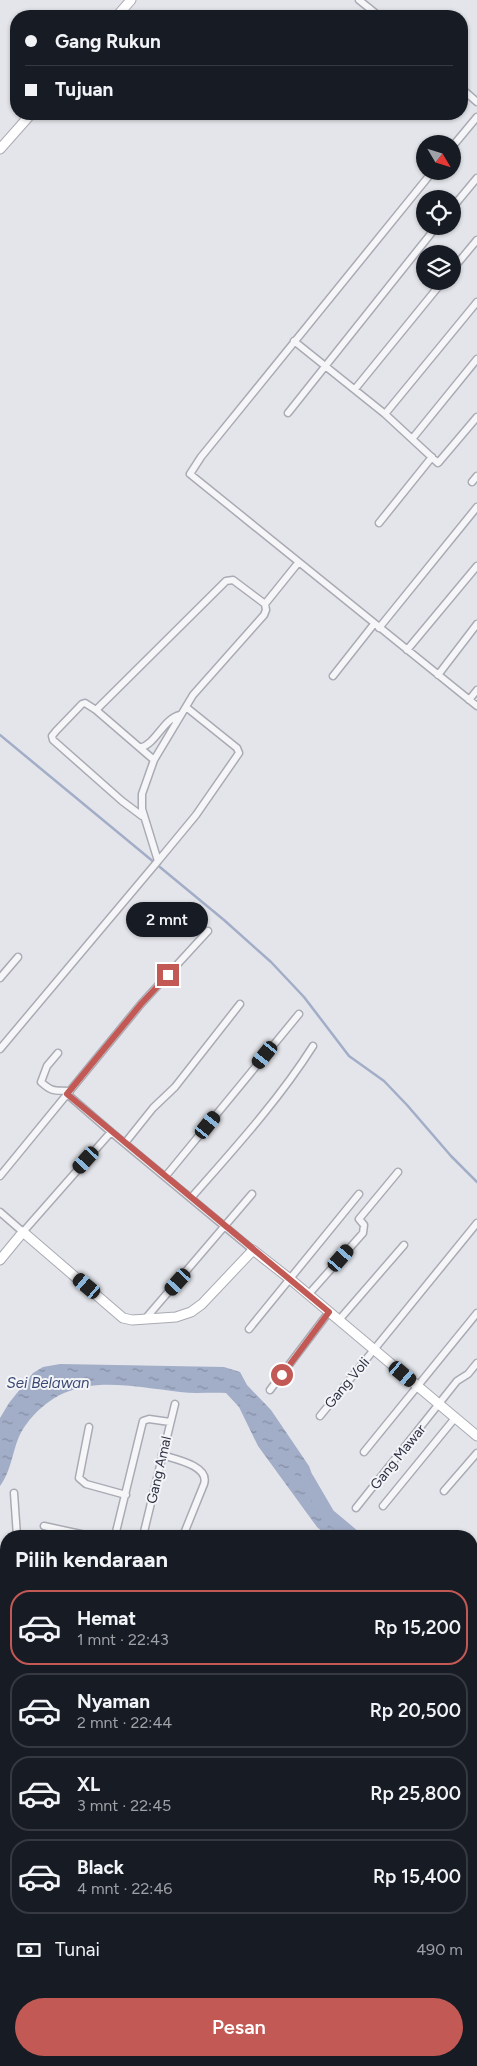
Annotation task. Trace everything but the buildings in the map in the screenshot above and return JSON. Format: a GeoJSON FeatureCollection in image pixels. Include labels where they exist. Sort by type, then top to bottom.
{"type":"FeatureCollection","features":[{"type":"Feature","properties":{"kind":"street"},"geometry":{"type":"LineString","coordinates":[[122,10],[131,0]]}},
{"type":"Feature","properties":{"kind":"street"},"geometry":{"type":"LineString","coordinates":[[359,0],[372,10]]}},
{"type":"Feature","properties":{"kind":"street"},"geometry":{"type":"LineString","coordinates":[[461,136],[477,117]]}},
{"type":"Feature","properties":{"kind":"street"},"geometry":{"type":"LineString","coordinates":[[0,149],[26,120]]}},
{"type":"Feature","properties":{"kind":"street"},"geometry":{"type":"LineString","coordinates":[[461,197],[477,178]]}},
{"type":"Feature","properties":{"kind":"street"},"geometry":{"type":"LineString","coordinates":[[426,180],[200,457],[190,474],[477,706]]}},
{"type":"Feature","properties":{"kind":"street"},"geometry":{"type":"LineString","coordinates":[[288,413],[431,235]]}},
{"type":"Feature","properties":{"kind":"street"},"geometry":{"type":"LineString","coordinates":[[461,259],[477,240]]}},
{"type":"Feature","properties":{"kind":"street"},"geometry":{"type":"LineString","coordinates":[[355,389],[436,290]]}},
{"type":"Feature","properties":{"kind":"street"},"geometry":{"type":"LineString","coordinates":[[385,414],[477,302]]}},
{"type":"Feature","properties":{"kind":"street"},"geometry":{"type":"LineString","coordinates":[[294,342],[327,366],[385,414],[438,463],[477,417]]}},
{"type":"Feature","properties":{"kind":"street"},"geometry":{"type":"LineString","coordinates":[[412,439],[477,359]]}},
{"type":"Feature","properties":{"kind":"street"},"geometry":{"type":"LineString","coordinates":[[379,523],[432,457]]}},
{"type":"Feature","properties":{"kind":"street"},"geometry":{"type":"LineString","coordinates":[[472,482],[477,476]]}},
{"type":"Feature","properties":{"kind":"street"},"geometry":{"type":"LineString","coordinates":[[333,676],[477,507]]}},
{"type":"Feature","properties":{"kind":"street"},"geometry":{"type":"LineString","coordinates":[[265,604],[298,563]]}},
{"type":"Feature","properties":{"kind":"street"},"geometry":{"type":"LineString","coordinates":[[407,650],[477,566]]}},
{"type":"Feature","properties":{"kind":"street"},"geometry":{"type":"LineString","coordinates":[[96,710],[226,581],[233,580],[265,604],[266,610],[264,615],[208,678],[180,715],[154,760],[142,794],[142,816],[157,862]]}},
{"type":"Feature","properties":{"kind":"street"},"geometry":{"type":"LineString","coordinates":[[438,675],[477,624]]}},
{"type":"Feature","properties":{"kind":"street"},"geometry":{"type":"LineString","coordinates":[[469,700],[477,690]]}},
{"type":"Feature","properties":{"kind":"street"},"geometry":{"type":"LineString","coordinates":[[142,816],[122,801],[53,740],[52,736],[85,703],[96,710],[154,760]]}},
{"type":"Feature","properties":{"kind":"street"},"geometry":{"type":"LineString","coordinates":[[0,1049],[196,815],[239,753],[237,748],[186,707]]}},
{"type":"Feature","properties":{"kind":"street"},"geometry":{"type":"LineString","coordinates":[[140,748],[152,740],[172,719],[180,715]]}},
{"type":"Feature","properties":{"kind":"street"},"geometry":{"type":"LineString","coordinates":[[0,1176],[141,1004],[208,930]]}},
{"type":"Feature","properties":{"kind":"street"},"geometry":{"type":"LineString","coordinates":[[0,978],[18,957]]}},
{"type":"Feature","properties":{"kind":"street"},"geometry":{"type":"LineString","coordinates":[[125,1143],[153,1108],[175,1087],[240,1004]]}},
{"type":"Feature","properties":{"kind":"street"},"geometry":{"type":"LineString","coordinates":[[165,1177],[299,1014]]}},
{"type":"Feature","properties":{"kind":"street"},"geometry":{"type":"LineString","coordinates":[[191,1198],[252,1129],[286,1086],[313,1046]]}},
{"type":"Feature","properties":{"kind":"street"},"geometry":{"type":"LineString","coordinates":[[58,1053],[47,1066],[41,1082],[51,1090],[68,1092],[111,1132],[477,1436]]}},
{"type":"Feature","properties":{"kind":"street"},"geometry":{"type":"LineString","coordinates":[[0,1260],[111,1132]]}},
{"type":"Feature","properties":{"kind":"street"},"geometry":{"type":"LineString","coordinates":[[308,1295],[363,1233],[364,1225],[359,1219],[398,1172]]}},
{"type":"Feature","properties":{"kind":"street"},"geometry":{"type":"LineString","coordinates":[[146,1318],[226,1227],[252,1194]]}},
{"type":"Feature","properties":{"kind":"street"},"geometry":{"type":"LineString","coordinates":[[249,1330],[359,1194]]}},
{"type":"Feature","properties":{"kind":"street"},"geometry":{"type":"LineString","coordinates":[[0,1212],[123,1318],[132,1320],[176,1317],[191,1312],[202,1304],[253,1250]]}},
{"type":"Feature","properties":{"kind":"street","name":"Gang Voli"},"geometry":{"type":"LineString","coordinates":[[320,1416],[477,1223]]}},
{"type":"Feature","properties":{"kind":"street"},"geometry":{"type":"LineString","coordinates":[[339,1320],[404,1245]]}},
{"type":"Feature","properties":{"kind":"street"},"geometry":{"type":"LineString","coordinates":[[270,1390],[329,1312]]}},
{"type":"Feature","properties":{"kind":"street"},"geometry":{"type":"LineString","coordinates":[[364,1452],[477,1314]]}},
{"type":"Feature","properties":{"kind":"street","name":"Gang Mawar"},"geometry":{"type":"LineString","coordinates":[[356,1508],[457,1381],[468,1374],[477,1363]]}},
{"type":"Feature","properties":{"kind":"street","name":"Gang Amal"},"geometry":{"type":"LineString","coordinates":[[144,1530],[175,1404]]}},
{"type":"Feature","properties":{"kind":"street"},"geometry":{"type":"LineString","coordinates":[[383,1506],[455,1418]]}},
{"type":"Feature","properties":{"kind":"street"},"geometry":{"type":"LineString","coordinates":[[117,1530],[144,1421],[146,1419],[153,1419],[170,1422]]}},
{"type":"Feature","properties":{"kind":"street"},"geometry":{"type":"LineString","coordinates":[[89,1427],[79,1478],[86,1484],[126,1495]]}},
{"type":"Feature","properties":{"kind":"street"},"geometry":{"type":"LineString","coordinates":[[444,1491],[477,1453]]}},
{"type":"Feature","properties":{"kind":"street"},"geometry":{"type":"LineString","coordinates":[[162,1455],[185,1462],[205,1476],[204,1484],[185,1530]]}},
{"type":"Feature","properties":{"kind":"street"},"geometry":{"type":"LineString","coordinates":[[14,1493],[17,1530]]}},
{"type":"Feature","properties":{"kind":"street"},"geometry":{"type":"LineString","coordinates":[[44,1526],[62,1530]]}},
{"type":"Feature","properties":{"kind":"water","name":"Sei Belawan"},"geometry":{"type":"Polygon","coordinates":[[[60,1364],[224,1367],[240,1372],[247,1385],[271,1410],[309,1466],[317,1500],[323,1509],[348,1530],[320,1530],[317,1527],[258,1446],[239,1407],[226,1393],[186,1393],[136,1386],[95,1385],[76,1389],[58,1396],[41,1408],[25,1426],[18,1440],[5,1479],[0,1486],[0,1418],[9,1403],[33,1373],[43,1367],[60,1364]]]}},
{"type":"Feature","properties":{"kind":"waterway"},"geometry":{"type":"LineString","coordinates":[[0,735],[224,920],[271,962],[304,997],[349,1056],[384,1081],[451,1156],[477,1182]]}},
{"type":"Feature","properties":{"kind":"waterway","name":"Sei Belawan"},"geometry":{"type":"LineString","coordinates":[[307,1479],[328,1515],[346,1530]]}},
{"type":"Feature","properties":{"kind":"route"},"geometry":{"type":"LineString","coordinates":[[168,975],[141,1004],[67,1094],[329,1312],[282,1375]]}}]}
